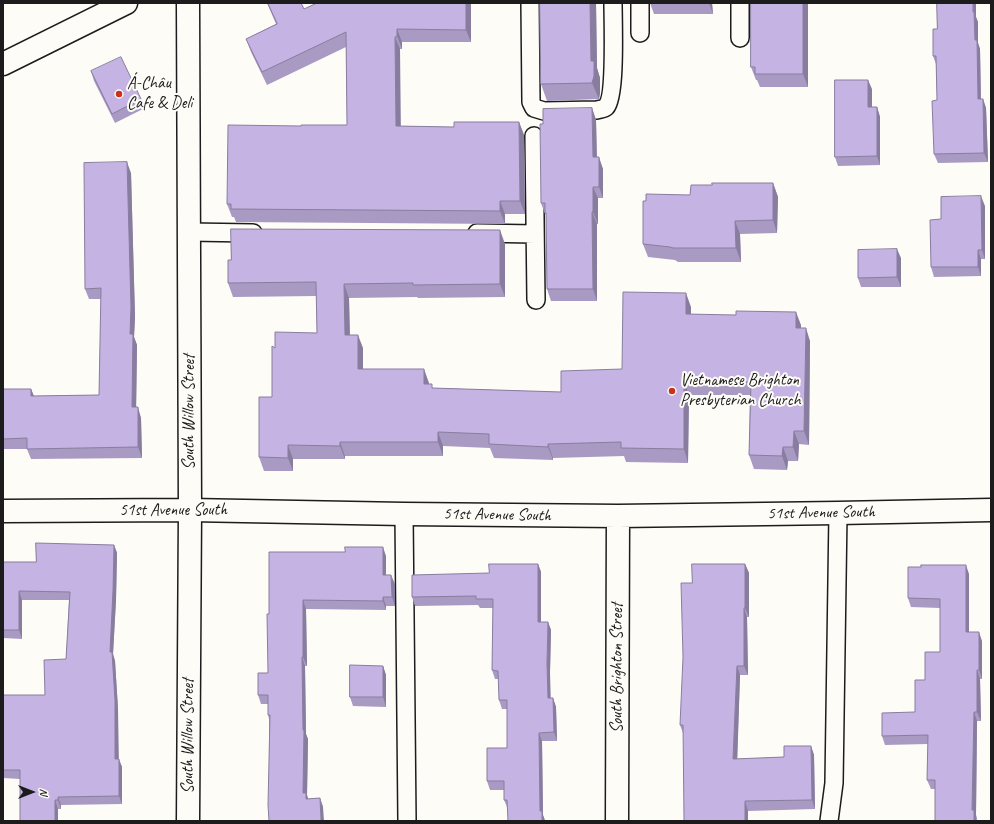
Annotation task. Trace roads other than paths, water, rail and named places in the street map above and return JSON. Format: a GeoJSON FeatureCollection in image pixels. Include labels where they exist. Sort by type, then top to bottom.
{"type":"FeatureCollection","features":[{"type":"Feature","properties":{"kind":"street"},"geometry":{"type":"LineString","coordinates":[[3,64],[126,3]]}},
{"type":"Feature","properties":{"kind":"street","name":"South Willow Street"},"geometry":{"type":"LineString","coordinates":[[188,3],[190,510],[188,821]]}},
{"type":"Feature","properties":{"kind":"street","name":"51st Avenue South"},"geometry":{"type":"LineString","coordinates":[[3,511],[190,510],[618,516],[991,510]]}},
{"type":"Feature","properties":{"kind":"street","name":"South Brighton Street"},"geometry":{"type":"LineString","coordinates":[[617,821],[618,516]]}},
{"type":"Feature","properties":{"kind":"lane"},"geometry":{"type":"LineString","coordinates":[[530,3],[531,102],[534,108],[544,111],[597,110],[605,107],[612,89],[613,3]]}},
{"type":"Feature","properties":{"kind":"lane"},"geometry":{"type":"LineString","coordinates":[[640,3],[640,33]]}},
{"type":"Feature","properties":{"kind":"lane"},"geometry":{"type":"LineString","coordinates":[[740,3],[740,38]]}},
{"type":"Feature","properties":{"kind":"lane"},"geometry":{"type":"LineString","coordinates":[[534,136],[536,300]]}},
{"type":"Feature","properties":{"kind":"lane"},"geometry":{"type":"LineString","coordinates":[[189,232],[268,233]]}},
{"type":"Feature","properties":{"kind":"lane"},"geometry":{"type":"LineString","coordinates":[[464,233],[535,234]]}},
{"type":"Feature","properties":{"kind":"lane"},"geometry":{"type":"LineString","coordinates":[[829,821],[834,783],[838,513]]}},
{"type":"Feature","properties":{"kind":"lane"},"geometry":{"type":"LineString","coordinates":[[404,514],[407,821]]}},
{"type":"Feature","properties":{"kind":"place","name":"Á-Châu Cafe & Deli"},"geometry":{"type":"Point","coordinates":[119,94]}},
{"type":"Feature","properties":{"kind":"place","name":"Vietnamese Brighton Presbyterian Church"},"geometry":{"type":"Point","coordinates":[672,391]}}]}
